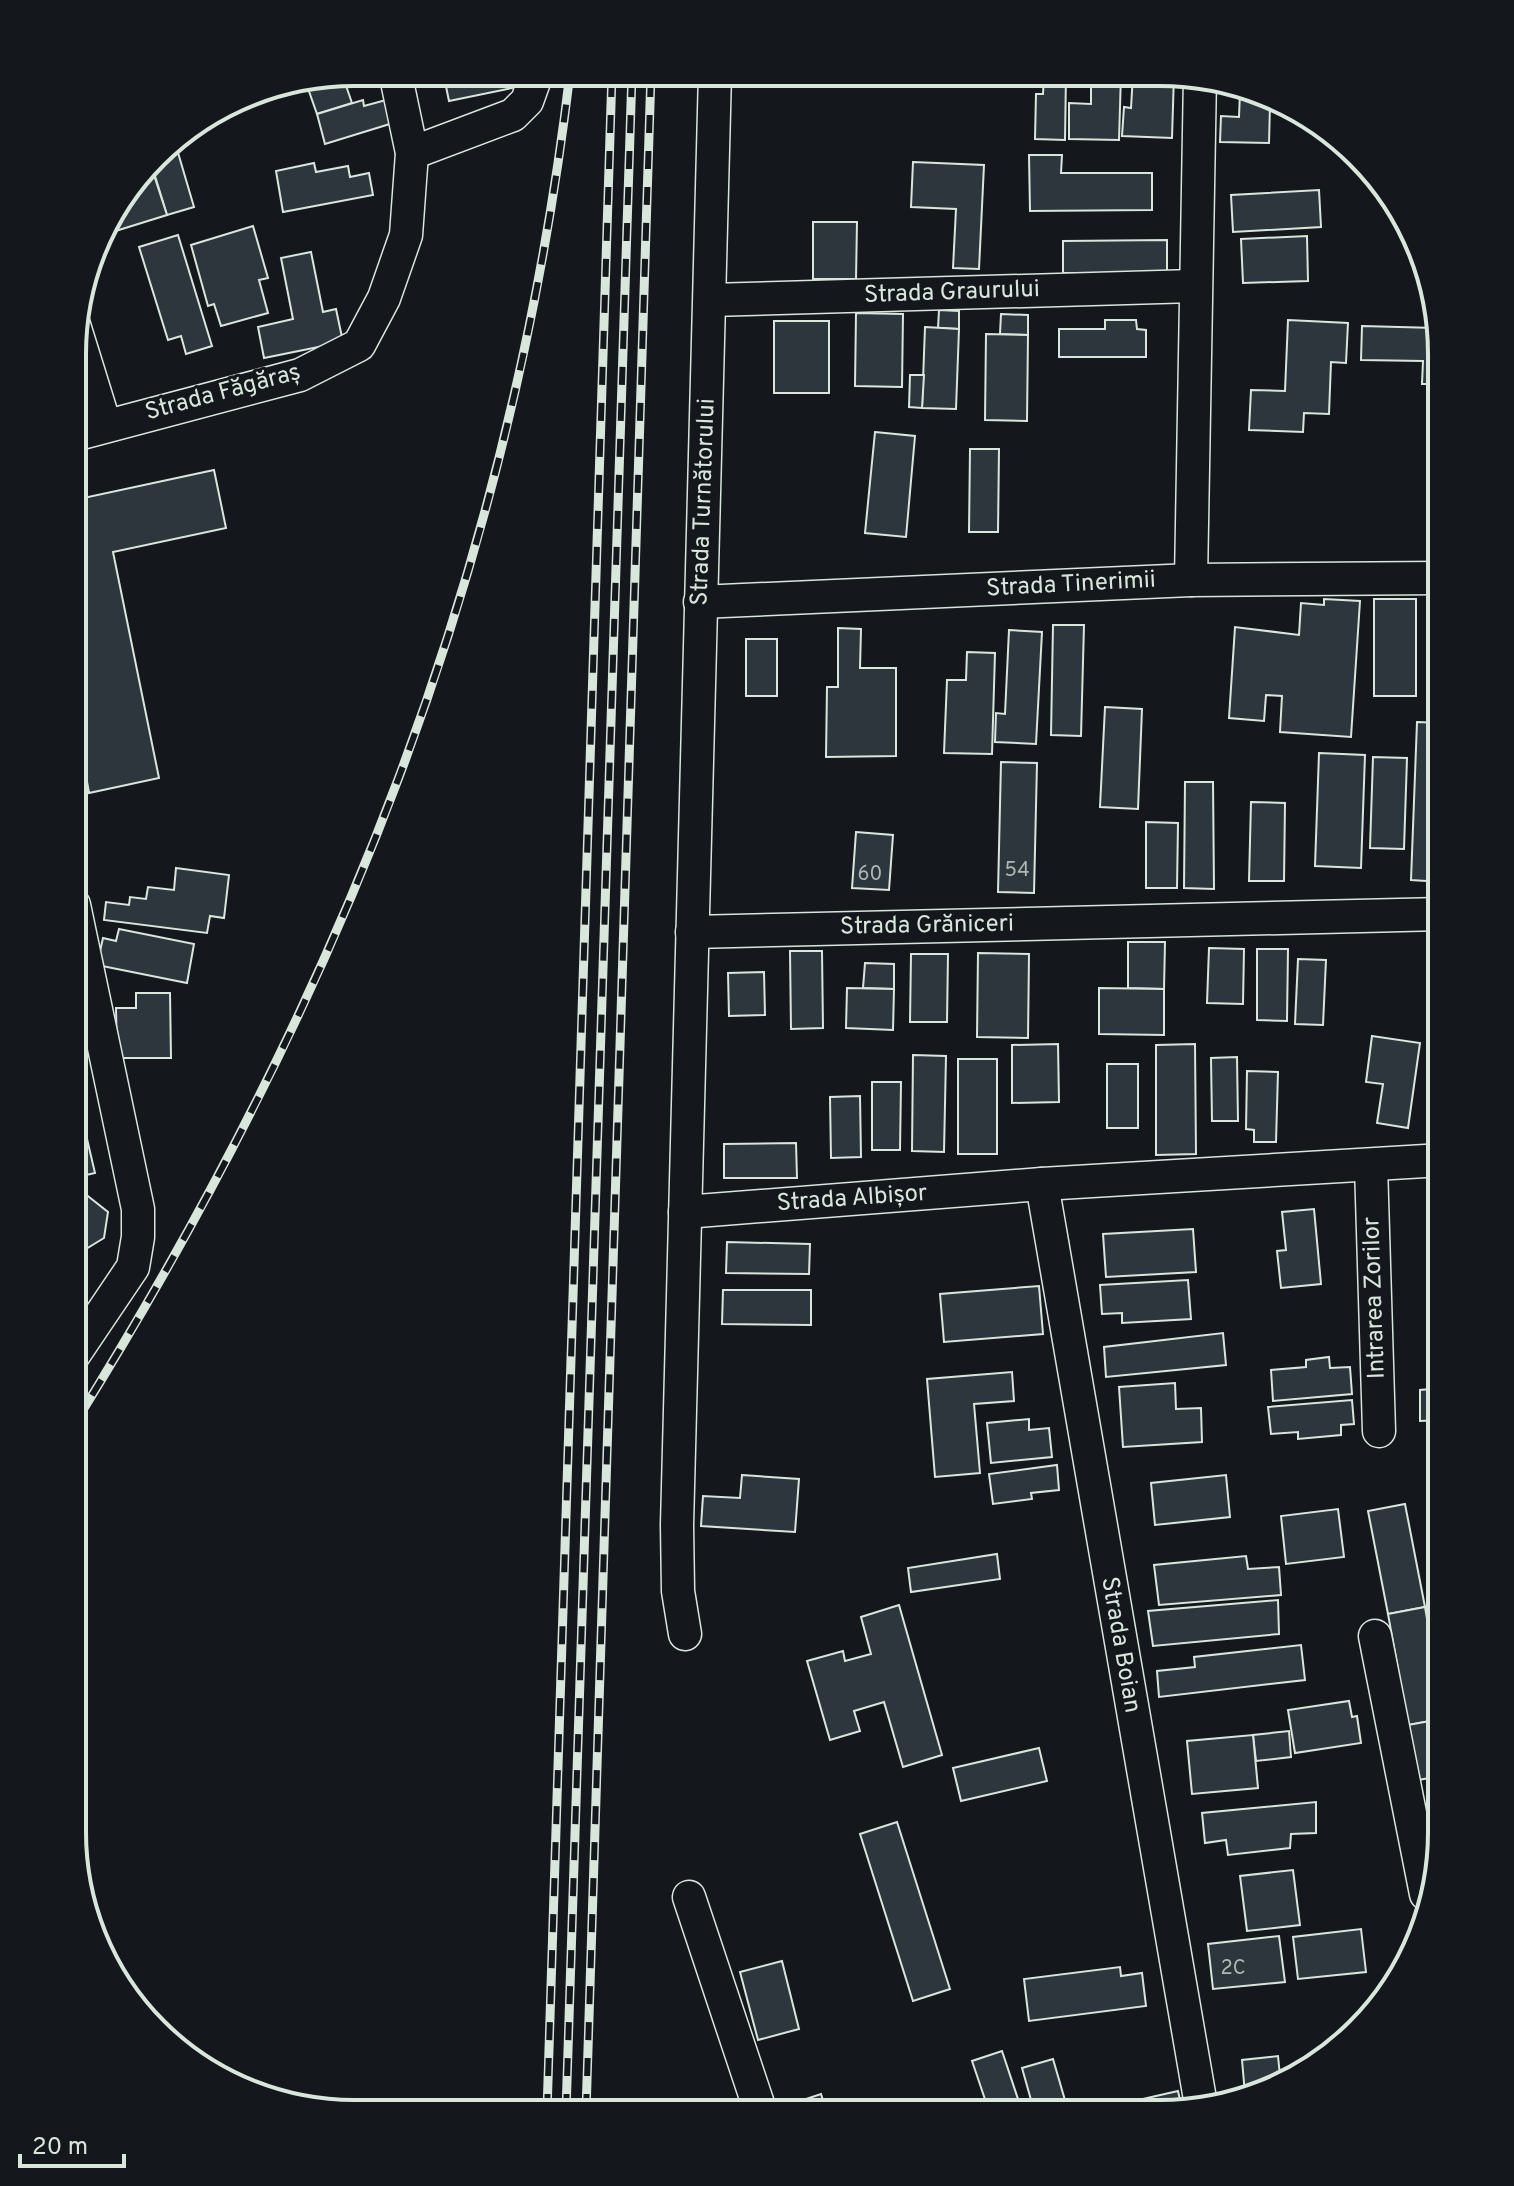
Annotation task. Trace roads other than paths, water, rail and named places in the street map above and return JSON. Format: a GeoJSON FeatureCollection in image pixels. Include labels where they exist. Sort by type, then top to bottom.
{"type":"FeatureCollection","features":[{"type":"Feature","properties":{"kind":"street","name":"Strada Făgăraș"},"geometry":{"type":"LineString","coordinates":[[86,431],[300,375],[359,345],[384,298],[406,235],[412,153],[398,87]]}},
{"type":"Feature","properties":{"kind":"street"},"geometry":{"type":"LineString","coordinates":[[412,153],[513,115],[527,101],[532,87]]}},
{"type":"Feature","properties":{"kind":"street","name":"Strada Turnătorului"},"geometry":{"type":"LineString","coordinates":[[692,932],[715,87]]}},
{"type":"Feature","properties":{"kind":"street"},"geometry":{"type":"LineString","coordinates":[[1191,580],[1200,89]]}},
{"type":"Feature","properties":{"kind":"street","name":"Strada Graurului"},"geometry":{"type":"LineString","coordinates":[[710,300],[1194,286]]}},
{"type":"Feature","properties":{"kind":"street"},"geometry":{"type":"LineString","coordinates":[[86,364],[105,425]]}},
{"type":"Feature","properties":{"kind":"street","name":"Strada Tinerimii"},"geometry":{"type":"LineString","coordinates":[[700,602],[1191,580],[1428,578]]}},
{"type":"Feature","properties":{"kind":"street","name":"Strada Grăniceri"},"geometry":{"type":"LineString","coordinates":[[692,932],[1428,914]]}},
{"type":"Feature","properties":{"kind":"street"},"geometry":{"type":"LineString","coordinates":[[685,1634],[678,1591],[677,1525],[692,932]]}},
{"type":"Feature","properties":{"kind":"street"},"geometry":{"type":"LineString","coordinates":[[86,962],[138,1209],[138,1237],[133,1267],[86,1337]]}},
{"type":"Feature","properties":{"kind":"street","name":"Strada Albișor"},"geometry":{"type":"LineString","coordinates":[[685,1212],[1042,1184],[1427,1161]]}},
{"type":"Feature","properties":{"kind":"street","name":"Intrarea Zorilor"},"geometry":{"type":"LineString","coordinates":[[1371,1165],[1379,1431]]}},
{"type":"Feature","properties":{"kind":"street","name":"Strada Boian"},"geometry":{"type":"LineString","coordinates":[[1042,1184],[1200,2097]]}},
{"type":"Feature","properties":{"kind":"street"},"geometry":{"type":"LineString","coordinates":[[1375,1636],[1423,1881]]}},
{"type":"Feature","properties":{"kind":"street"},"geometry":{"type":"LineString","coordinates":[[689,1897],[757,2100]]}},
{"type":"Feature","properties":{"kind":"railway"},"geometry":{"type":"LineString","coordinates":[[86,1404],[168,1267],[254,1106],[331,943],[399,778],[457,609],[505,435],[543,257],[568,87]]}},
{"type":"Feature","properties":{"kind":"railway"},"geometry":{"type":"LineString","coordinates":[[547,2100],[612,87]]}},
{"type":"Feature","properties":{"kind":"railway"},"geometry":{"type":"LineString","coordinates":[[566,2100],[632,87]]}},
{"type":"Feature","properties":{"kind":"railway"},"geometry":{"type":"LineString","coordinates":[[586,2100],[651,87]]}}]}
